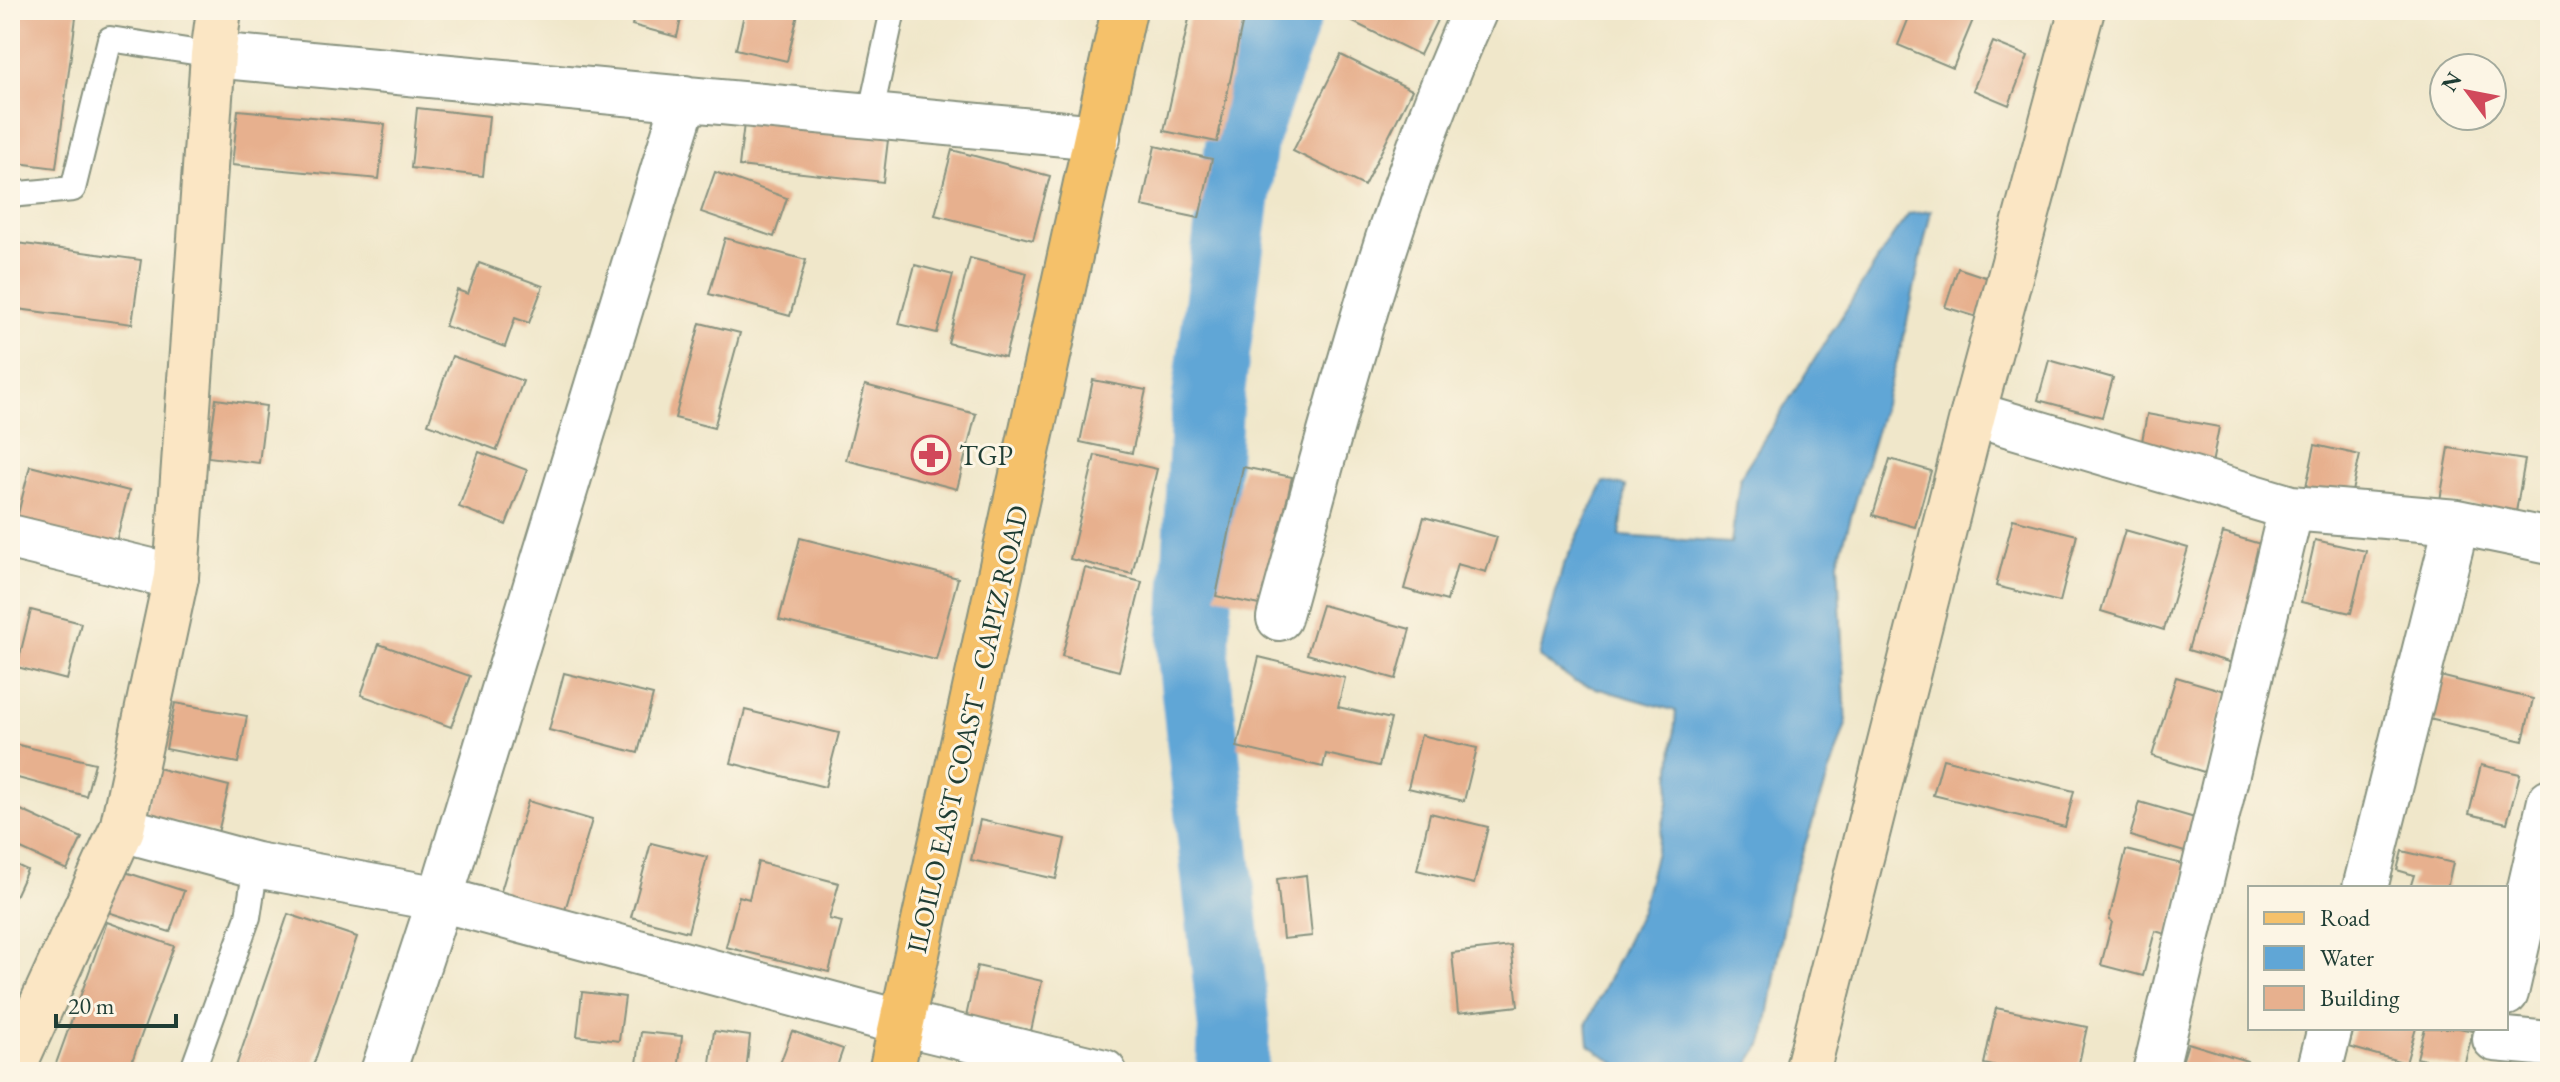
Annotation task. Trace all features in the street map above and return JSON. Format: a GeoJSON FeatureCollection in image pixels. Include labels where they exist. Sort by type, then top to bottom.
{"type":"FeatureCollection","features":[{"type":"Feature","properties":{"kind":"main road","name":"ILOILO EAST COAST – CAPIZ ROAD"},"geometry":{"type":"LineString","coordinates":[[891,1072],[1124,10]]}},
{"type":"Feature","properties":{"kind":"street"},"geometry":{"type":"LineString","coordinates":[[11,1072],[122,829],[176,577],[213,55],[219,10]]}},
{"type":"Feature","properties":{"kind":"street"},"geometry":{"type":"LineString","coordinates":[[1279,618],[1345,378],[1383,258],[1445,77],[1475,10]]}},
{"type":"Feature","properties":{"kind":"street"},"geometry":{"type":"LineString","coordinates":[[1807,1072],[1973,414],[2082,10]]}},
{"type":"Feature","properties":{"kind":"street"},"geometry":{"type":"LineString","coordinates":[[213,55],[1098,137]]}},
{"type":"Feature","properties":{"kind":"street"},"geometry":{"type":"LineString","coordinates":[[383,1072],[440,899],[685,98]]}},
{"type":"Feature","properties":{"kind":"street"},"geometry":{"type":"LineString","coordinates":[[1973,414],[2291,508],[2457,522],[2550,541]]}},
{"type":"Feature","properties":{"kind":"street"},"geometry":{"type":"LineString","coordinates":[[2155,1072],[2291,508]]}},
{"type":"Feature","properties":{"kind":"street"},"geometry":{"type":"LineString","coordinates":[[2366,886],[2457,522]]}},
{"type":"Feature","properties":{"kind":"street"},"geometry":{"type":"LineString","coordinates":[[10,537],[176,577]]}},
{"type":"Feature","properties":{"kind":"street"},"geometry":{"type":"LineString","coordinates":[[2508,984],[2550,801]]}},
{"type":"Feature","properties":{"kind":"street"},"geometry":{"type":"LineString","coordinates":[[122,829],[256,865],[440,899],[902,1023],[1104,1072]]}},
{"type":"Feature","properties":{"kind":"street"},"geometry":{"type":"LineString","coordinates":[[2319,1072],[2330,1030]]}},
{"type":"Feature","properties":{"kind":"street"},"geometry":{"type":"LineString","coordinates":[[2493,1046],[2550,1044]]}},
{"type":"Feature","properties":{"kind":"lane"},"geometry":{"type":"LineString","coordinates":[[870,116],[893,10]]}},
{"type":"Feature","properties":{"kind":"lane"},"geometry":{"type":"LineString","coordinates":[[10,195],[73,189],[110,39],[213,55]]}},
{"type":"Feature","properties":{"kind":"lane"},"geometry":{"type":"LineString","coordinates":[[192,1072],[248,917],[256,865]]}},
{"type":"Feature","properties":{"kind":"water"},"geometry":{"type":"Polygon","coordinates":[[[1931,211],[1903,340],[1838,561],[1846,724],[1790,889],[1764,1040],[1744,1072],[1628,1072],[1589,1045],[1587,1023],[1641,911],[1668,804],[1676,711],[1575,682],[1539,657],[1563,566],[1604,482],[1626,486],[1620,536],[1731,543],[1740,477],[1894,234],[1909,214],[1931,211]]]}},
{"type":"Feature","properties":{"kind":"building"},"geometry":{"type":"Polygon","coordinates":[[[10,10],[77,10],[56,168],[10,162],[10,10]]]}},
{"type":"Feature","properties":{"kind":"building"},"geometry":{"type":"Polygon","coordinates":[[[636,10],[683,10],[677,37],[632,25],[636,10]]]}},
{"type":"Feature","properties":{"kind":"building"},"geometry":{"type":"Polygon","coordinates":[[[745,10],[799,10],[787,61],[736,49],[745,10]]]}},
{"type":"Feature","properties":{"kind":"building"},"geometry":{"type":"Polygon","coordinates":[[[1191,10],[1245,10],[1217,142],[1164,131],[1191,10]]]}},
{"type":"Feature","properties":{"kind":"building"},"geometry":{"type":"Polygon","coordinates":[[[1354,10],[1442,10],[1420,55],[1349,20],[1354,10]]]}},
{"type":"Feature","properties":{"kind":"building"},"geometry":{"type":"Polygon","coordinates":[[[1912,10],[1963,10],[1975,15],[1953,68],[1898,45],[1912,10]]]}},
{"type":"Feature","properties":{"kind":"building"},"geometry":{"type":"Polygon","coordinates":[[[1993,42],[2028,56],[2009,105],[1973,90],[1993,42]]]}},
{"type":"Feature","properties":{"kind":"building"},"geometry":{"type":"Polygon","coordinates":[[[1341,55],[1412,90],[1364,186],[1293,151],[1341,55]]]}},
{"type":"Feature","properties":{"kind":"building"},"geometry":{"type":"Polygon","coordinates":[[[746,106],[890,123],[883,182],[739,166],[746,106]]]}},
{"type":"Feature","properties":{"kind":"building"},"geometry":{"type":"Polygon","coordinates":[[[417,108],[489,116],[483,176],[411,168],[417,108]]]}},
{"type":"Feature","properties":{"kind":"building"},"geometry":{"type":"Polygon","coordinates":[[[238,110],[385,124],[379,179],[232,165],[238,110]]]}},
{"type":"Feature","properties":{"kind":"building"},"geometry":{"type":"Polygon","coordinates":[[[1155,146],[1212,159],[1199,218],[1142,206],[1155,146]]]}},
{"type":"Feature","properties":{"kind":"building"},"geometry":{"type":"Polygon","coordinates":[[[952,150],[1050,176],[1033,240],[935,215],[952,150]]]}},
{"type":"Feature","properties":{"kind":"building"},"geometry":{"type":"Polygon","coordinates":[[[715,172],[787,198],[774,237],[701,212],[715,172]]]}},
{"type":"Feature","properties":{"kind":"building"},"geometry":{"type":"Polygon","coordinates":[[[725,238],[806,260],[790,316],[709,294],[725,238]]]}},
{"type":"Feature","properties":{"kind":"building"},"geometry":{"type":"Polygon","coordinates":[[[10,242],[141,260],[132,324],[10,308],[10,242]]]}},
{"type":"Feature","properties":{"kind":"building"},"geometry":{"type":"Polygon","coordinates":[[[970,258],[1027,273],[1005,357],[948,343],[970,258]]]}},
{"type":"Feature","properties":{"kind":"building"},"geometry":{"type":"Polygon","coordinates":[[[479,263],[543,286],[529,323],[515,318],[505,347],[445,326],[457,290],[468,294],[479,263]]]}},
{"type":"Feature","properties":{"kind":"building"},"geometry":{"type":"Polygon","coordinates":[[[915,265],[953,275],[937,333],[899,324],[915,265]]]}},
{"type":"Feature","properties":{"kind":"building"},"geometry":{"type":"Polygon","coordinates":[[[1958,268],[2003,283],[1990,321],[1945,307],[1958,268]]]}},
{"type":"Feature","properties":{"kind":"building"},"geometry":{"type":"Polygon","coordinates":[[[700,323],[740,333],[714,428],[675,418],[700,323]]]}},
{"type":"Feature","properties":{"kind":"building"},"geometry":{"type":"Polygon","coordinates":[[[452,356],[523,381],[497,450],[428,424],[452,356]]]}},
{"type":"Feature","properties":{"kind":"building"},"geometry":{"type":"Polygon","coordinates":[[[2049,360],[2113,378],[2102,417],[2038,400],[2049,360]]]}},
{"type":"Feature","properties":{"kind":"building"},"geometry":{"type":"Polygon","coordinates":[[[1093,380],[1146,390],[1132,453],[1080,442],[1093,380]]]}},
{"type":"Feature","properties":{"kind":"building"},"geometry":{"type":"Polygon","coordinates":[[[865,385],[976,414],[957,489],[846,460],[865,385]]]}},
{"type":"Feature","properties":{"kind":"building"},"geometry":{"type":"Polygon","coordinates":[[[216,399],[266,406],[259,463],[208,457],[216,399]]]}},
{"type":"Feature","properties":{"kind":"building"},"geometry":{"type":"Polygon","coordinates":[[[2147,414],[2219,427],[2212,464],[2140,452],[2147,414]]]}},
{"type":"Feature","properties":{"kind":"building"},"geometry":{"type":"Polygon","coordinates":[[[2315,445],[2360,455],[2349,505],[2304,496],[2315,445]]]}},
{"type":"Feature","properties":{"kind":"building"},"geometry":{"type":"Polygon","coordinates":[[[2449,448],[2525,460],[2516,512],[2440,500],[2449,448]]]}},
{"type":"Feature","properties":{"kind":"building"},"geometry":{"type":"Polygon","coordinates":[[[479,452],[527,470],[506,525],[459,507],[479,452]]]}},
{"type":"Feature","properties":{"kind":"building"},"geometry":{"type":"Polygon","coordinates":[[[1095,455],[1157,469],[1132,574],[1070,559],[1095,455]]]}},
{"type":"Feature","properties":{"kind":"building"},"geometry":{"type":"Polygon","coordinates":[[[1890,459],[1931,471],[1915,527],[1873,515],[1890,459]]]}},
{"type":"Feature","properties":{"kind":"building"},"geometry":{"type":"Polygon","coordinates":[[[30,466],[129,491],[115,546],[16,522],[30,466]]]}},
{"type":"Feature","properties":{"kind":"building"},"geometry":{"type":"Polygon","coordinates":[[[1243,467],[1292,477],[1264,606],[1216,596],[1243,467]]]}},
{"type":"Feature","properties":{"kind":"building"},"geometry":{"type":"Polygon","coordinates":[[[1424,517],[1497,537],[1486,572],[1457,564],[1447,601],[1404,589],[1424,517]]]}},
{"type":"Feature","properties":{"kind":"building"},"geometry":{"type":"Polygon","coordinates":[[[2013,519],[2077,535],[2060,602],[1996,586],[2013,519]]]}},
{"type":"Feature","properties":{"kind":"building"},"geometry":{"type":"Polygon","coordinates":[[[2125,530],[2188,548],[2164,630],[2101,611],[2125,530]]]}},
{"type":"Feature","properties":{"kind":"building"},"geometry":{"type":"Polygon","coordinates":[[[2223,533],[2267,546],[2232,663],[2188,650],[2223,533]]]}},
{"type":"Feature","properties":{"kind":"building"},"geometry":{"type":"Polygon","coordinates":[[[800,538],[958,578],[936,660],[779,620],[800,538]]]}},
{"type":"Feature","properties":{"kind":"building"},"geometry":{"type":"Polygon","coordinates":[[[2315,540],[2366,551],[2351,613],[2301,602],[2315,540]]]}},
{"type":"Feature","properties":{"kind":"building"},"geometry":{"type":"Polygon","coordinates":[[[1085,568],[1142,582],[1119,671],[1062,656],[1085,568]]]}},
{"type":"Feature","properties":{"kind":"building"},"geometry":{"type":"Polygon","coordinates":[[[1322,605],[1410,629],[1396,679],[1307,654],[1322,605]]]}},
{"type":"Feature","properties":{"kind":"building"},"geometry":{"type":"Polygon","coordinates":[[[31,610],[81,623],[67,680],[17,667],[31,610]]]}},
{"type":"Feature","properties":{"kind":"building"},"geometry":{"type":"Polygon","coordinates":[[[379,644],[470,676],[451,727],[361,695],[379,644]]]}},
{"type":"Feature","properties":{"kind":"building"},"geometry":{"type":"Polygon","coordinates":[[[1259,657],[1345,678],[1338,707],[1391,719],[1379,766],[1326,754],[1323,767],[1237,747],[1259,657]]]}},
{"type":"Feature","properties":{"kind":"building"},"geometry":{"type":"Polygon","coordinates":[[[564,673],[653,695],[638,753],[549,730],[564,673]]]}},
{"type":"Feature","properties":{"kind":"building"},"geometry":{"type":"Polygon","coordinates":[[[2440,676],[2533,699],[2523,741],[2429,719],[2440,676]]]}},
{"type":"Feature","properties":{"kind":"building"},"geometry":{"type":"Polygon","coordinates":[[[2176,677],[2228,692],[2204,772],[2152,756],[2176,677]]]}},
{"type":"Feature","properties":{"kind":"building"},"geometry":{"type":"Polygon","coordinates":[[[175,703],[247,716],[238,763],[166,749],[175,703]]]}},
{"type":"Feature","properties":{"kind":"building"},"geometry":{"type":"Polygon","coordinates":[[[745,710],[839,733],[825,787],[731,763],[745,710]]]}},
{"type":"Feature","properties":{"kind":"building"},"geometry":{"type":"Polygon","coordinates":[[[1421,735],[1477,748],[1464,801],[1408,788],[1421,735]]]}},
{"type":"Feature","properties":{"kind":"building"},"geometry":{"type":"Polygon","coordinates":[[[10,743],[95,763],[86,796],[10,776],[10,743]]]}},
{"type":"Feature","properties":{"kind":"building"},"geometry":{"type":"Polygon","coordinates":[[[1943,759],[2074,791],[2065,827],[1933,795],[1943,759]]]}},
{"type":"Feature","properties":{"kind":"building"},"geometry":{"type":"Polygon","coordinates":[[[2481,765],[2520,774],[2507,823],[2469,814],[2481,765]]]}},
{"type":"Feature","properties":{"kind":"building"},"geometry":{"type":"Polygon","coordinates":[[[157,768],[229,786],[218,833],[146,814],[157,768]]]}},
{"type":"Feature","properties":{"kind":"building"},"geometry":{"type":"Polygon","coordinates":[[[528,801],[592,820],[562,920],[498,901],[528,801]]]}},
{"type":"Feature","properties":{"kind":"building"},"geometry":{"type":"Polygon","coordinates":[[[2140,802],[2198,819],[2188,853],[2130,836],[2140,802]]]}},
{"type":"Feature","properties":{"kind":"building"},"geometry":{"type":"Polygon","coordinates":[[[10,805],[82,838],[67,870],[10,844],[10,805]]]}},
{"type":"Feature","properties":{"kind":"building"},"geometry":{"type":"Polygon","coordinates":[[[1430,813],[1488,827],[1474,884],[1417,870],[1430,813]]]}},
{"type":"Feature","properties":{"kind":"building"},"geometry":{"type":"Polygon","coordinates":[[[980,820],[1065,839],[1056,879],[971,860],[980,820]]]}},
{"type":"Feature","properties":{"kind":"building"},"geometry":{"type":"Polygon","coordinates":[[[651,843],[707,857],[688,932],[631,917],[651,843]]]}},
{"type":"Feature","properties":{"kind":"building"},"geometry":{"type":"Polygon","coordinates":[[[2126,850],[2186,865],[2169,935],[2155,931],[2143,976],[2101,965],[2126,850]]]}},
{"type":"Feature","properties":{"kind":"building"},"geometry":{"type":"Polygon","coordinates":[[[2402,851],[2453,863],[2447,886],[2411,886],[2414,875],[2397,870],[2402,851]]]}},
{"type":"Feature","properties":{"kind":"building"},"geometry":{"type":"Polygon","coordinates":[[[10,862],[27,870],[10,907],[10,862]]]}},
{"type":"Feature","properties":{"kind":"building"},"geometry":{"type":"Polygon","coordinates":[[[758,862],[839,883],[829,919],[842,922],[829,972],[726,947],[739,896],[749,899],[758,862]]]}},
{"type":"Feature","properties":{"kind":"building"},"geometry":{"type":"Polygon","coordinates":[[[122,871],[184,891],[170,932],[108,912],[122,871]]]}},
{"type":"Feature","properties":{"kind":"building"},"geometry":{"type":"Polygon","coordinates":[[[1306,875],[1312,936],[1283,939],[1277,879],[1306,875]]]}},
{"type":"Feature","properties":{"kind":"building"},"geometry":{"type":"Polygon","coordinates":[[[288,914],[357,937],[311,1072],[234,1072],[288,914]]]}},
{"type":"Feature","properties":{"kind":"building"},"geometry":{"type":"Polygon","coordinates":[[[107,922],[174,946],[128,1072],[53,1072],[107,922]]]}},
{"type":"Feature","properties":{"kind":"building"},"geometry":{"type":"Polygon","coordinates":[[[1511,946],[1518,1006],[1458,1013],[1452,953],[1511,946]]]}},
{"type":"Feature","properties":{"kind":"building"},"geometry":{"type":"Polygon","coordinates":[[[977,966],[1042,981],[1031,1031],[966,1017],[977,966]]]}},
{"type":"Feature","properties":{"kind":"building"},"geometry":{"type":"Polygon","coordinates":[[[582,992],[625,997],[619,1041],[577,1036],[582,992]]]}},
{"type":"Feature","properties":{"kind":"building"},"geometry":{"type":"Polygon","coordinates":[[[1996,1008],[2087,1027],[2077,1072],[2020,1072],[1984,1064],[1996,1008]]]}},
{"type":"Feature","properties":{"kind":"building"},"geometry":{"type":"Polygon","coordinates":[[[2353,1030],[2415,1030],[2406,1063],[2349,1047],[2353,1030]]]}},
{"type":"Feature","properties":{"kind":"building"},"geometry":{"type":"Polygon","coordinates":[[[2424,1030],[2473,1031],[2463,1070],[2417,1058],[2424,1030]]]}},
{"type":"Feature","properties":{"kind":"building"},"geometry":{"type":"Polygon","coordinates":[[[714,1031],[750,1036],[746,1072],[709,1072],[714,1031]]]}},
{"type":"Feature","properties":{"kind":"building"},"geometry":{"type":"Polygon","coordinates":[[[792,1031],[843,1049],[835,1072],[777,1072],[792,1031]]]}},
{"type":"Feature","properties":{"kind":"building"},"geometry":{"type":"Polygon","coordinates":[[[641,1032],[682,1036],[678,1072],[636,1072],[641,1032]]]}},
{"type":"Feature","properties":{"kind":"building"},"geometry":{"type":"Polygon","coordinates":[[[2188,1043],[2247,1061],[2243,1072],[2179,1072],[2188,1043]]]}},
{"type":"Feature","properties":{"kind":"waterway"},"geometry":{"type":"LineString","coordinates":[[1232,1072],[1234,1028],[1193,656],[1207,406],[1242,139],[1287,10]]}},
{"type":"Feature","properties":{"kind":"place","name":"TGP"},"geometry":{"type":"Point","coordinates":[931,455]}}]}
